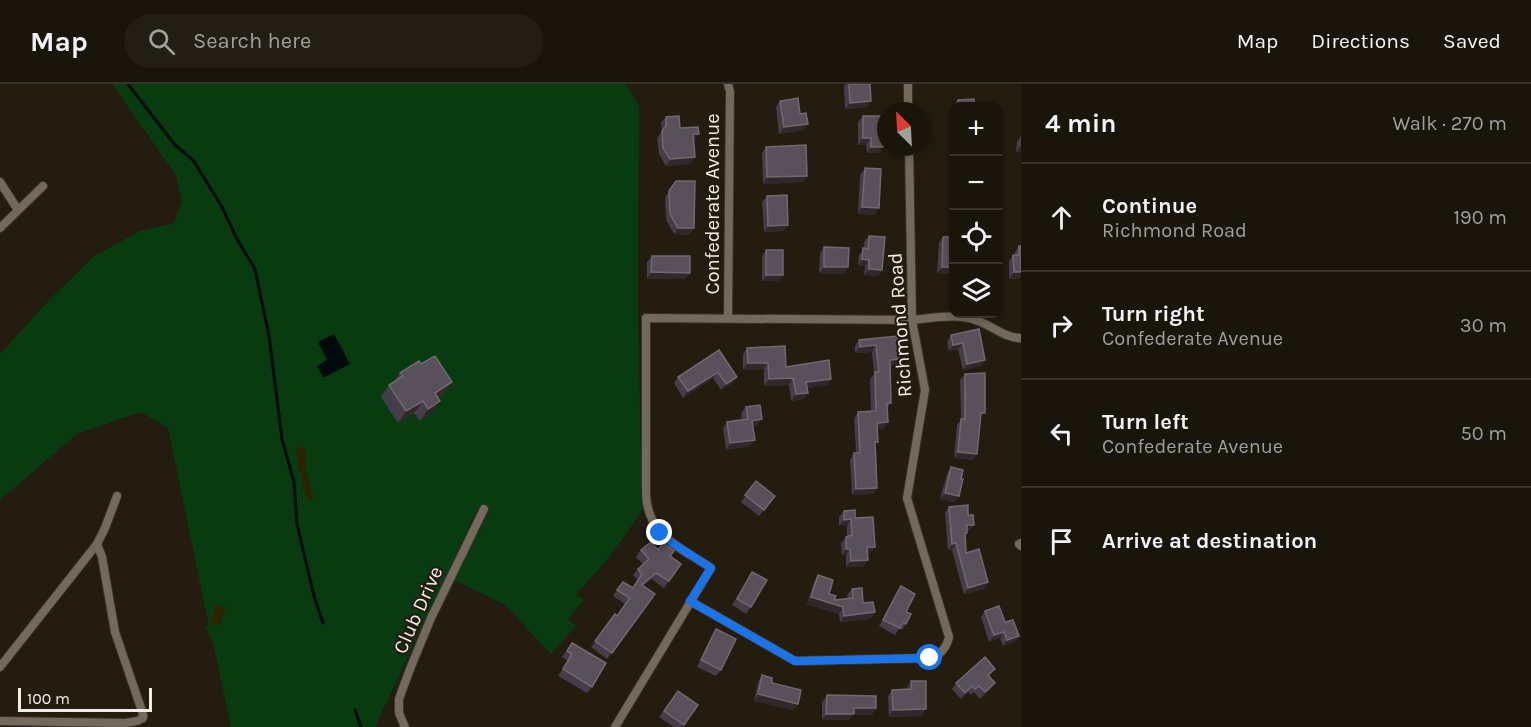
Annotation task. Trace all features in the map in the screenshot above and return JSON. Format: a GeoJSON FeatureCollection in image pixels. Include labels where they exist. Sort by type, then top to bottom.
{"type":"FeatureCollection","features":[{"type":"Feature","properties":{"kind":"street","name":"Confederate Avenue"},"geometry":{"type":"LineString","coordinates":[[615,727],[711,568],[665,538],[653,523],[647,506],[646,318],[728,317],[730,92],[728,84]]}},
{"type":"Feature","properties":{"kind":"street"},"geometry":{"type":"LineString","coordinates":[[908,84],[908,102]]}},
{"type":"Feature","properties":{"kind":"street","name":"Richmond Road"},"geometry":{"type":"LineString","coordinates":[[690,601],[795,661],[930,658],[939,655],[947,646],[949,638],[907,498],[925,390],[912,320],[909,156]]}},
{"type":"Feature","properties":{"kind":"street"},"geometry":{"type":"LineString","coordinates":[[0,182],[18,210]]}},
{"type":"Feature","properties":{"kind":"street"},"geometry":{"type":"LineString","coordinates":[[0,228],[43,186]]}},
{"type":"Feature","properties":{"kind":"street"},"geometry":{"type":"LineString","coordinates":[[728,317],[912,320],[950,317],[977,320],[1011,338],[1021,338]]}},
{"type":"Feature","properties":{"kind":"street"},"geometry":{"type":"LineString","coordinates":[[0,667],[97,544],[117,496]]}},
{"type":"Feature","properties":{"kind":"street","name":"Club Drive"},"geometry":{"type":"LineString","coordinates":[[405,727],[399,713],[399,699],[431,618],[484,509]]}},
{"type":"Feature","properties":{"kind":"street"},"geometry":{"type":"LineString","coordinates":[[0,721],[126,723],[136,722],[143,718],[116,638],[102,557],[97,544]]}},
{"type":"Feature","properties":{"kind":"green space"},"geometry":{"type":"Polygon","coordinates":[[[112,84],[626,84],[639,106],[638,302],[642,509],[611,554],[576,594],[584,600],[568,619],[576,626],[551,654],[505,605],[454,580],[489,512],[479,506],[375,727],[231,727],[213,642],[205,627],[209,626],[168,428],[141,412],[77,434],[0,500],[0,354],[49,300],[94,256],[140,231],[174,223],[182,202],[176,175],[112,84]]]}},
{"type":"Feature","properties":{"kind":"sand"},"geometry":{"type":"Polygon","coordinates":[[[301,446],[306,451],[306,472],[313,496],[313,499],[309,500],[296,455],[296,450],[301,446]]]}},
{"type":"Feature","properties":{"kind":"sand"},"geometry":{"type":"Polygon","coordinates":[[[216,604],[226,608],[217,626],[210,622],[216,604]]]}},
{"type":"Feature","properties":{"kind":"shaded area"},"geometry":{"type":"Polygon","coordinates":[[[334,334],[350,364],[323,378],[317,366],[327,360],[318,342],[334,334]]]}},
{"type":"Feature","properties":{"kind":"building"},"geometry":{"type":"Polygon","coordinates":[[[849,84],[870,84],[871,101],[850,103],[849,84]]]}},
{"type":"Feature","properties":{"kind":"building"},"geometry":{"type":"Polygon","coordinates":[[[798,98],[800,114],[806,113],[808,124],[784,127],[780,101],[798,98]]]}},
{"type":"Feature","properties":{"kind":"building"},"geometry":{"type":"Polygon","coordinates":[[[974,99],[974,102],[958,102],[958,100],[974,99]]]}},
{"type":"Feature","properties":{"kind":"building"},"geometry":{"type":"Polygon","coordinates":[[[679,116],[680,128],[698,127],[699,134],[693,134],[695,157],[670,159],[663,148],[662,131],[666,126],[666,117],[679,116]]]}},
{"type":"Feature","properties":{"kind":"building"},"geometry":{"type":"Polygon","coordinates":[[[863,116],[877,116],[877,147],[871,147],[871,138],[863,138],[863,116]]]}},
{"type":"Feature","properties":{"kind":"building"},"geometry":{"type":"Polygon","coordinates":[[[806,145],[807,176],[767,177],[766,147],[806,145]]]}},
{"type":"Feature","properties":{"kind":"building"},"geometry":{"type":"Polygon","coordinates":[[[865,168],[881,169],[879,208],[862,207],[865,168]]]}},
{"type":"Feature","properties":{"kind":"building"},"geometry":{"type":"Polygon","coordinates":[[[676,181],[695,181],[694,228],[678,228],[670,214],[669,191],[676,181]]]}},
{"type":"Feature","properties":{"kind":"building"},"geometry":{"type":"Polygon","coordinates":[[[787,195],[788,225],[768,226],[767,196],[787,195]]]}},
{"type":"Feature","properties":{"kind":"building"},"geometry":{"type":"Polygon","coordinates":[[[869,236],[885,237],[882,270],[869,269],[869,260],[862,259],[863,248],[868,249],[869,236]]]}},
{"type":"Feature","properties":{"kind":"building"},"geometry":{"type":"Polygon","coordinates":[[[943,237],[949,237],[949,267],[942,267],[943,237]]]}},
{"type":"Feature","properties":{"kind":"building"},"geometry":{"type":"Polygon","coordinates":[[[1019,246],[1021,246],[1021,272],[1014,272],[1013,255],[1019,255],[1019,246]]]}},
{"type":"Feature","properties":{"kind":"building"},"geometry":{"type":"Polygon","coordinates":[[[824,247],[849,248],[848,267],[824,267],[824,247]]]}},
{"type":"Feature","properties":{"kind":"building"},"geometry":{"type":"Polygon","coordinates":[[[766,250],[783,250],[783,275],[766,275],[766,250]]]}},
{"type":"Feature","properties":{"kind":"building"},"geometry":{"type":"Polygon","coordinates":[[[652,256],[690,256],[690,273],[651,272],[652,256]]]}},
{"type":"Feature","properties":{"kind":"building"},"geometry":{"type":"Polygon","coordinates":[[[979,329],[985,360],[967,364],[963,343],[953,345],[951,335],[979,329]]]}},
{"type":"Feature","properties":{"kind":"building"},"geometry":{"type":"Polygon","coordinates":[[[898,336],[900,359],[890,360],[891,403],[887,403],[888,422],[877,423],[878,442],[875,442],[877,488],[856,489],[854,453],[860,453],[858,412],[876,411],[875,372],[879,372],[876,345],[860,347],[859,340],[898,336]]]}},
{"type":"Feature","properties":{"kind":"building"},"geometry":{"type":"Polygon","coordinates":[[[785,346],[786,367],[829,360],[831,379],[806,382],[808,393],[796,394],[793,378],[769,379],[768,363],[748,363],[747,348],[785,346]]]}},
{"type":"Feature","properties":{"kind":"building"},"geometry":{"type":"Polygon","coordinates":[[[719,350],[737,377],[726,384],[718,372],[688,391],[678,377],[719,350]]]}},
{"type":"Feature","properties":{"kind":"building"},"geometry":{"type":"Polygon","coordinates":[[[435,356],[452,382],[435,393],[440,401],[428,409],[423,401],[406,411],[389,385],[403,376],[400,373],[419,361],[421,364],[435,356]]]}},
{"type":"Feature","properties":{"kind":"building"},"geometry":{"type":"Polygon","coordinates":[[[985,373],[985,413],[981,413],[977,454],[958,452],[961,419],[965,419],[965,374],[985,373]]]}},
{"type":"Feature","properties":{"kind":"building"},"geometry":{"type":"Polygon","coordinates":[[[760,405],[762,419],[752,421],[755,440],[730,443],[727,422],[748,419],[746,407],[760,405]]]}},
{"type":"Feature","properties":{"kind":"building"},"geometry":{"type":"Polygon","coordinates":[[[951,467],[963,470],[959,496],[945,493],[951,467]]]}},
{"type":"Feature","properties":{"kind":"building"},"geometry":{"type":"Polygon","coordinates":[[[756,481],[775,496],[764,510],[745,495],[756,481]]]}},
{"type":"Feature","properties":{"kind":"building"},"geometry":{"type":"Polygon","coordinates":[[[968,505],[968,515],[973,515],[974,525],[967,525],[966,553],[979,549],[988,582],[968,588],[956,543],[952,544],[949,507],[968,505]]]}},
{"type":"Feature","properties":{"kind":"building"},"geometry":{"type":"Polygon","coordinates":[[[855,510],[855,518],[873,517],[875,547],[867,547],[868,560],[851,561],[850,549],[846,549],[846,537],[852,535],[851,519],[844,520],[844,511],[855,510]]]}},
{"type":"Feature","properties":{"kind":"building"},"geometry":{"type":"Polygon","coordinates":[[[651,542],[658,550],[663,543],[674,551],[670,556],[681,564],[669,581],[656,573],[642,585],[655,594],[612,653],[595,641],[630,598],[617,590],[623,582],[633,588],[642,574],[638,569],[649,559],[641,550],[651,542]]]}},
{"type":"Feature","properties":{"kind":"building"},"geometry":{"type":"Polygon","coordinates":[[[752,572],[767,580],[751,607],[737,599],[752,572]]]}},
{"type":"Feature","properties":{"kind":"building"},"geometry":{"type":"Polygon","coordinates":[[[818,575],[833,580],[829,594],[836,596],[834,600],[853,598],[852,589],[862,588],[863,603],[873,602],[875,612],[844,616],[843,607],[811,597],[818,575]]]}},
{"type":"Feature","properties":{"kind":"building"},"geometry":{"type":"Polygon","coordinates":[[[901,586],[915,594],[906,612],[911,614],[906,624],[903,622],[900,628],[883,620],[901,586]]]}},
{"type":"Feature","properties":{"kind":"building"},"geometry":{"type":"Polygon","coordinates":[[[999,606],[1005,622],[1013,620],[1019,636],[1007,640],[1004,632],[994,635],[985,611],[999,606]]]}},
{"type":"Feature","properties":{"kind":"building"},"geometry":{"type":"Polygon","coordinates":[[[716,629],[736,639],[721,670],[701,660],[716,629]]]}},
{"type":"Feature","properties":{"kind":"building"},"geometry":{"type":"Polygon","coordinates":[[[572,643],[606,663],[592,687],[563,669],[572,654],[567,651],[572,643]]]}},
{"type":"Feature","properties":{"kind":"building"},"geometry":{"type":"Polygon","coordinates":[[[985,657],[995,669],[988,675],[995,683],[985,692],[979,686],[975,689],[972,686],[965,693],[956,683],[985,657]]]}},
{"type":"Feature","properties":{"kind":"building"},"geometry":{"type":"Polygon","coordinates":[[[762,675],[772,678],[772,683],[801,690],[798,704],[758,694],[762,675]]]}},
{"type":"Feature","properties":{"kind":"building"},"geometry":{"type":"Polygon","coordinates":[[[911,681],[926,681],[926,709],[893,710],[892,690],[912,689],[911,681]]]}},
{"type":"Feature","properties":{"kind":"building"},"geometry":{"type":"Polygon","coordinates":[[[678,691],[698,705],[684,725],[664,711],[678,691]]]}},
{"type":"Feature","properties":{"kind":"building"},"geometry":{"type":"Polygon","coordinates":[[[827,695],[876,696],[876,708],[854,708],[854,714],[826,714],[827,695]]]}},
{"type":"Feature","properties":{"kind":"waterway"},"geometry":{"type":"LineString","coordinates":[[128,84],[175,145],[193,160],[222,207],[255,269],[269,336],[282,439],[294,482],[297,524],[314,596],[323,623]]}},
{"type":"Feature","properties":{"kind":"waterway"},"geometry":{"type":"LineString","coordinates":[[355,710],[361,727]]}},
{"type":"Feature","properties":{"kind":"route"},"geometry":{"type":"LineString","coordinates":[[660,533],[711,568],[690,601],[795,661],[930,658]]}}]}
